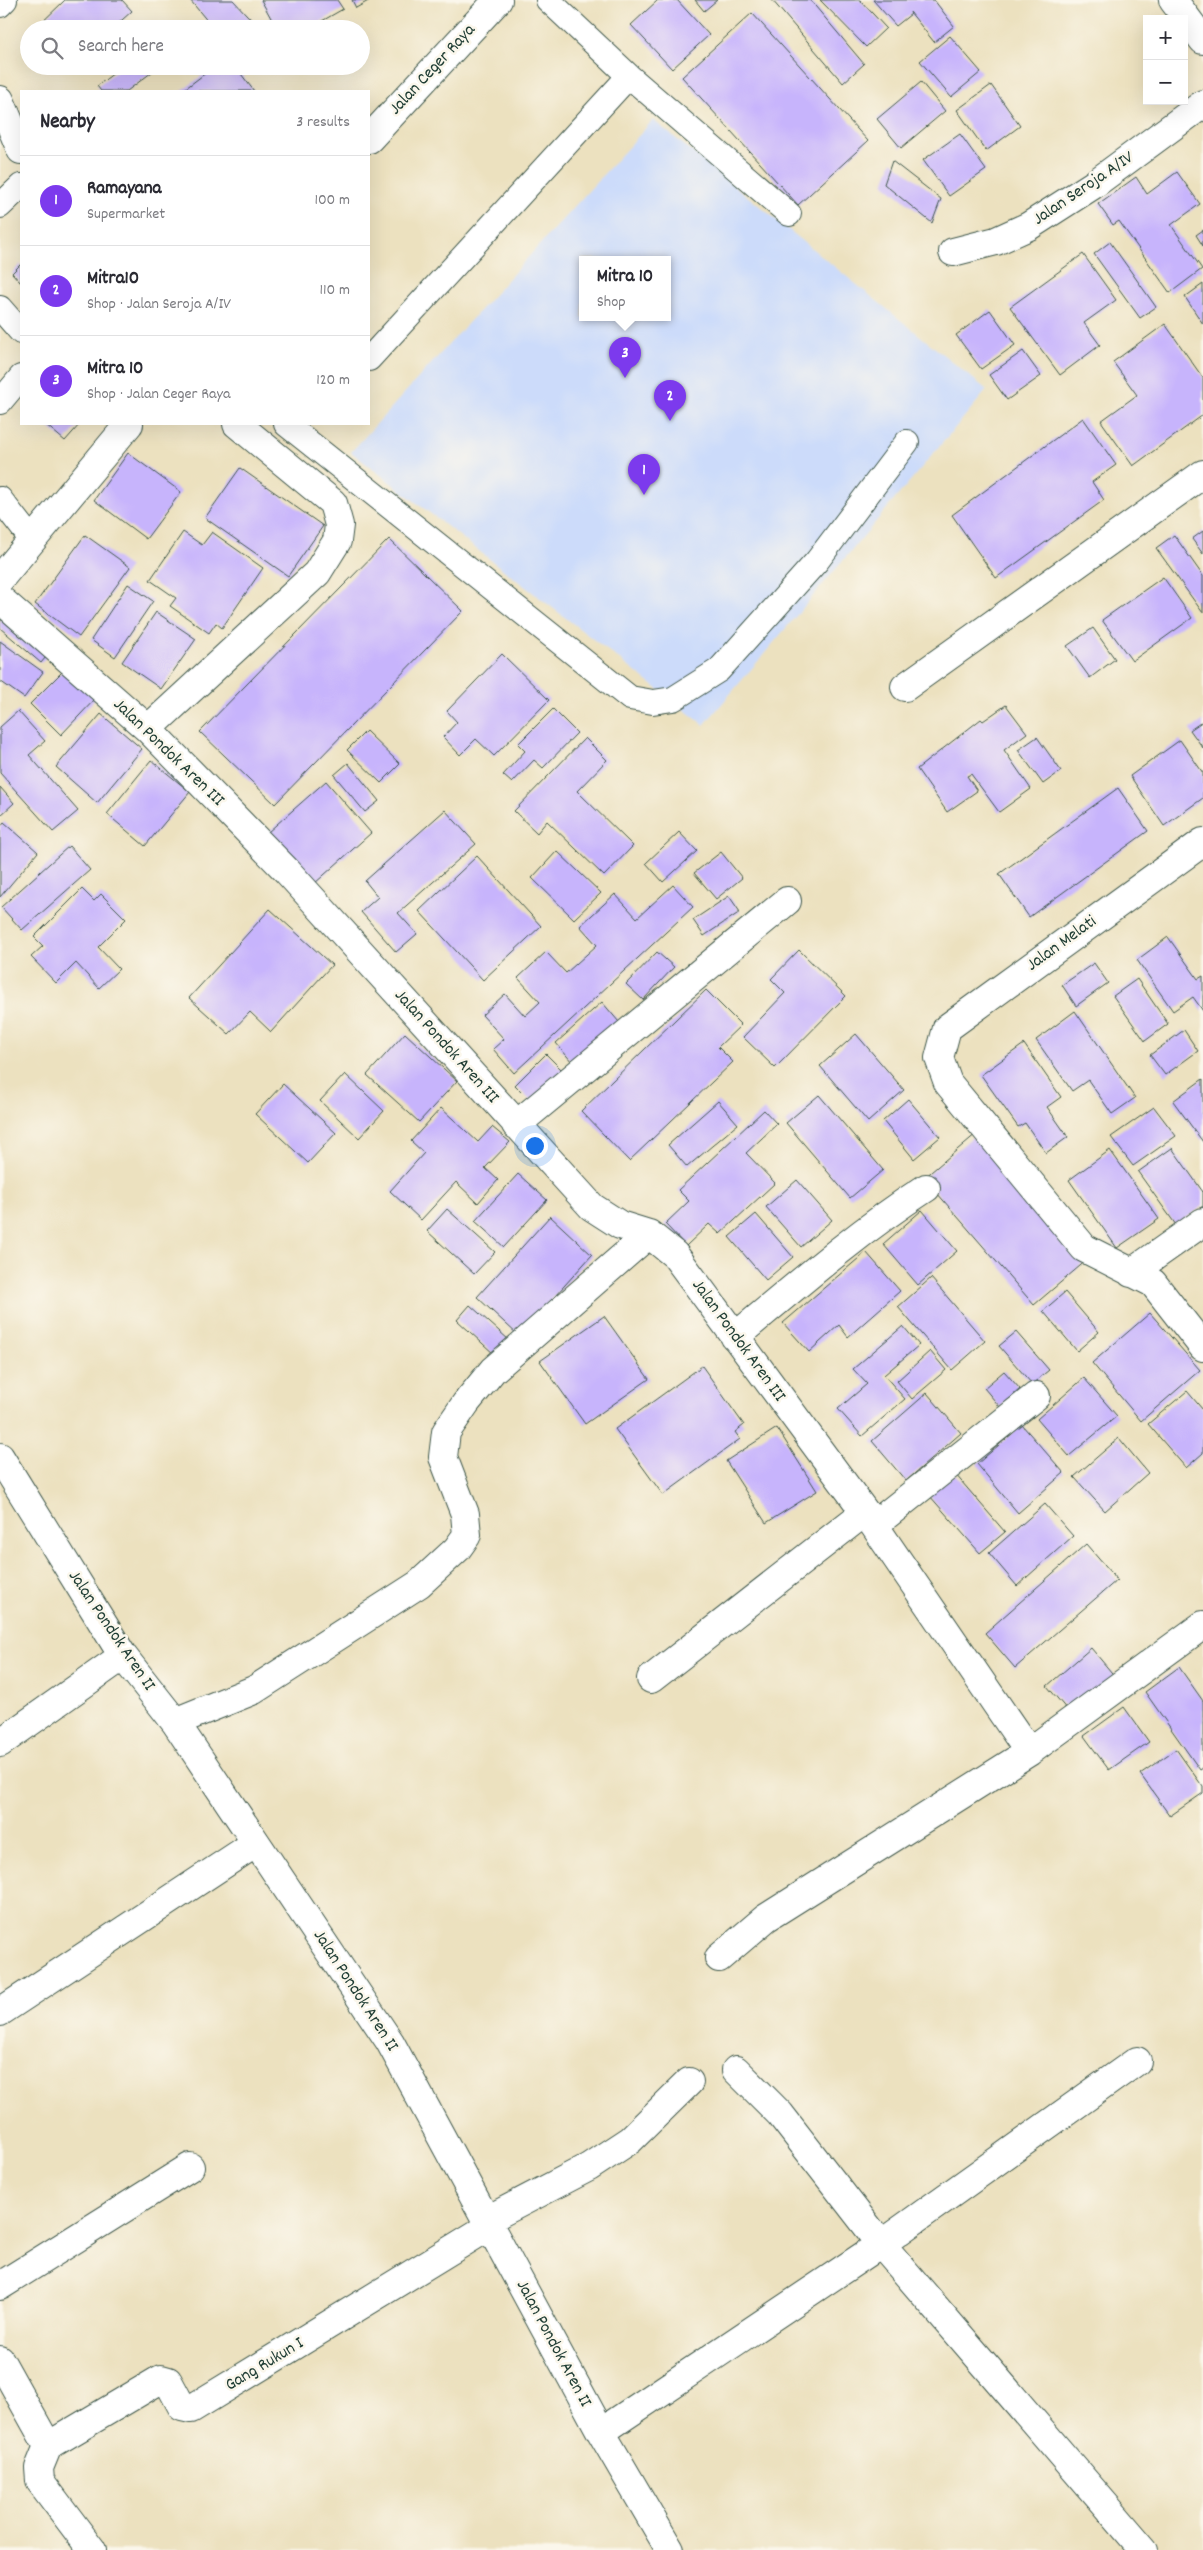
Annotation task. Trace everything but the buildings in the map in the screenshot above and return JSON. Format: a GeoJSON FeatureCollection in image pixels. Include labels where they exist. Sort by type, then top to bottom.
{"type":"FeatureCollection","features":[{"type":"Feature","properties":{"kind":"street","name":"Jalan Ceger Raya"},"geometry":{"type":"LineString","coordinates":[[370,138],[498,0]]}},
{"type":"Feature","properties":{"kind":"street"},"geometry":{"type":"LineString","coordinates":[[1173,0],[1203,40]]}},
{"type":"Feature","properties":{"kind":"street"},"geometry":{"type":"LineString","coordinates":[[0,100],[20,148]]}},
{"type":"Feature","properties":{"kind":"street","name":"Jalan Seroja A/IV"},"geometry":{"type":"LineString","coordinates":[[953,252],[996,241],[1029,226],[1093,185],[1203,104]]}},
{"type":"Feature","properties":{"kind":"street"},"geometry":{"type":"LineString","coordinates":[[0,579],[128,425]]}},
{"type":"Feature","properties":{"kind":"street"},"geometry":{"type":"LineString","coordinates":[[148,729],[317,573],[337,541],[339,525],[333,503],[238,425]]}},
{"type":"Feature","properties":{"kind":"street"},"geometry":{"type":"LineString","coordinates":[[905,687],[1203,474]]}},
{"type":"Feature","properties":{"kind":"street","name":"Jalan Pondok Aren III"},"geometry":{"type":"LineString","coordinates":[[0,599],[148,729],[287,871],[516,1125],[592,1206],[620,1225],[649,1234],[674,1255],[869,1519],[1029,1752]]}},
{"type":"Feature","properties":{"kind":"street","name":"Jalan Melati"},"geometry":{"type":"LineString","coordinates":[[1131,1273],[1084,1248],[948,1082],[939,1058],[947,1028],[1203,842]]}},
{"type":"Feature","properties":{"kind":"street"},"geometry":{"type":"LineString","coordinates":[[516,1125],[787,901]]}},
{"type":"Feature","properties":{"kind":"street"},"geometry":{"type":"LineString","coordinates":[[735,1337],[885,1214],[926,1188]]}},
{"type":"Feature","properties":{"kind":"street"},"geometry":{"type":"LineString","coordinates":[[1131,1273],[1203,1222]]}},
{"type":"Feature","properties":{"kind":"street"},"geometry":{"type":"LineString","coordinates":[[175,1722],[254,1690],[419,1584],[457,1549],[466,1535],[465,1514],[443,1457],[446,1432],[466,1403],[493,1370],[649,1234]]}},
{"type":"Feature","properties":{"kind":"street"},"geometry":{"type":"LineString","coordinates":[[1131,1273],[1153,1283],[1203,1347]]}},
{"type":"Feature","properties":{"kind":"street"},"geometry":{"type":"LineString","coordinates":[[651,1679],[1036,1396]]}},
{"type":"Feature","properties":{"kind":"street","name":"Jalan Pondok Aren II"},"geometry":{"type":"LineString","coordinates":[[0,1456],[123,1656],[175,1722],[390,2042],[601,2432],[670,2550]]}},
{"type":"Feature","properties":{"kind":"street"},"geometry":{"type":"LineString","coordinates":[[719,1958],[766,1918],[1029,1752],[1203,1625]]}},
{"type":"Feature","properties":{"kind":"street"},"geometry":{"type":"LineString","coordinates":[[0,1743],[123,1656]]}},
{"type":"Feature","properties":{"kind":"street"},"geometry":{"type":"LineString","coordinates":[[0,2012],[256,1843]]}},
{"type":"Feature","properties":{"kind":"street"},"geometry":{"type":"LineString","coordinates":[[601,2432],[881,2244],[1137,2061]]}},
{"type":"Feature","properties":{"kind":"street"},"geometry":{"type":"LineString","coordinates":[[736,2070],[780,2114],[881,2244],[1144,2550]]}},
{"type":"Feature","properties":{"kind":"street"},"geometry":{"type":"LineString","coordinates":[[488,2223],[589,2167],[630,2140],[689,2082]]}},
{"type":"Feature","properties":{"kind":"street"},"geometry":{"type":"LineString","coordinates":[[0,2286],[190,2167]]}},
{"type":"Feature","properties":{"kind":"street","name":"Gang Rukun I"},"geometry":{"type":"LineString","coordinates":[[48,2446],[161,2379],[168,2381],[182,2407],[191,2410],[488,2223]]}},
{"type":"Feature","properties":{"kind":"street"},"geometry":{"type":"LineString","coordinates":[[0,2360],[48,2446],[39,2468],[40,2480],[92,2550]]}},
{"type":"Feature","properties":{"kind":"lane"},"geometry":{"type":"LineString","coordinates":[[0,6],[5,0]]}},
{"type":"Feature","properties":{"kind":"lane"},"geometry":{"type":"LineString","coordinates":[[548,0],[628,76],[788,214]]}},
{"type":"Feature","properties":{"kind":"lane"},"geometry":{"type":"LineString","coordinates":[[370,358],[628,76]]}},
{"type":"Feature","properties":{"kind":"lane"},"geometry":{"type":"LineString","coordinates":[[0,206],[20,187]]}},
{"type":"Feature","properties":{"kind":"lane"},"geometry":{"type":"LineString","coordinates":[[0,308],[20,331]]}},
{"type":"Feature","properties":{"kind":"lane"},"geometry":{"type":"LineString","coordinates":[[0,402],[20,379]]}},
{"type":"Feature","properties":{"kind":"lane"},"geometry":{"type":"LineString","coordinates":[[298,427],[630,698],[653,702],[673,699],[719,670],[817,562],[907,442]]}},
{"type":"Feature","properties":{"kind":"lane"},"geometry":{"type":"LineString","coordinates":[[0,499],[32,540]]}},
{"type":"Feature","properties":{"kind":"shaded area"},"geometry":{"type":"Polygon","coordinates":[[[653,120],[987,390],[704,725],[351,452],[653,120]]]}},
{"type":"Feature","properties":{"kind":"place","name":"Mitra 10"},"geometry":{"type":"Point","coordinates":[625,378]}},
{"type":"Feature","properties":{"kind":"place","name":"Mitra10"},"geometry":{"type":"Point","coordinates":[670,421]}},
{"type":"Feature","properties":{"kind":"place","name":"Ramayana"},"geometry":{"type":"Point","coordinates":[644,495]}}]}
